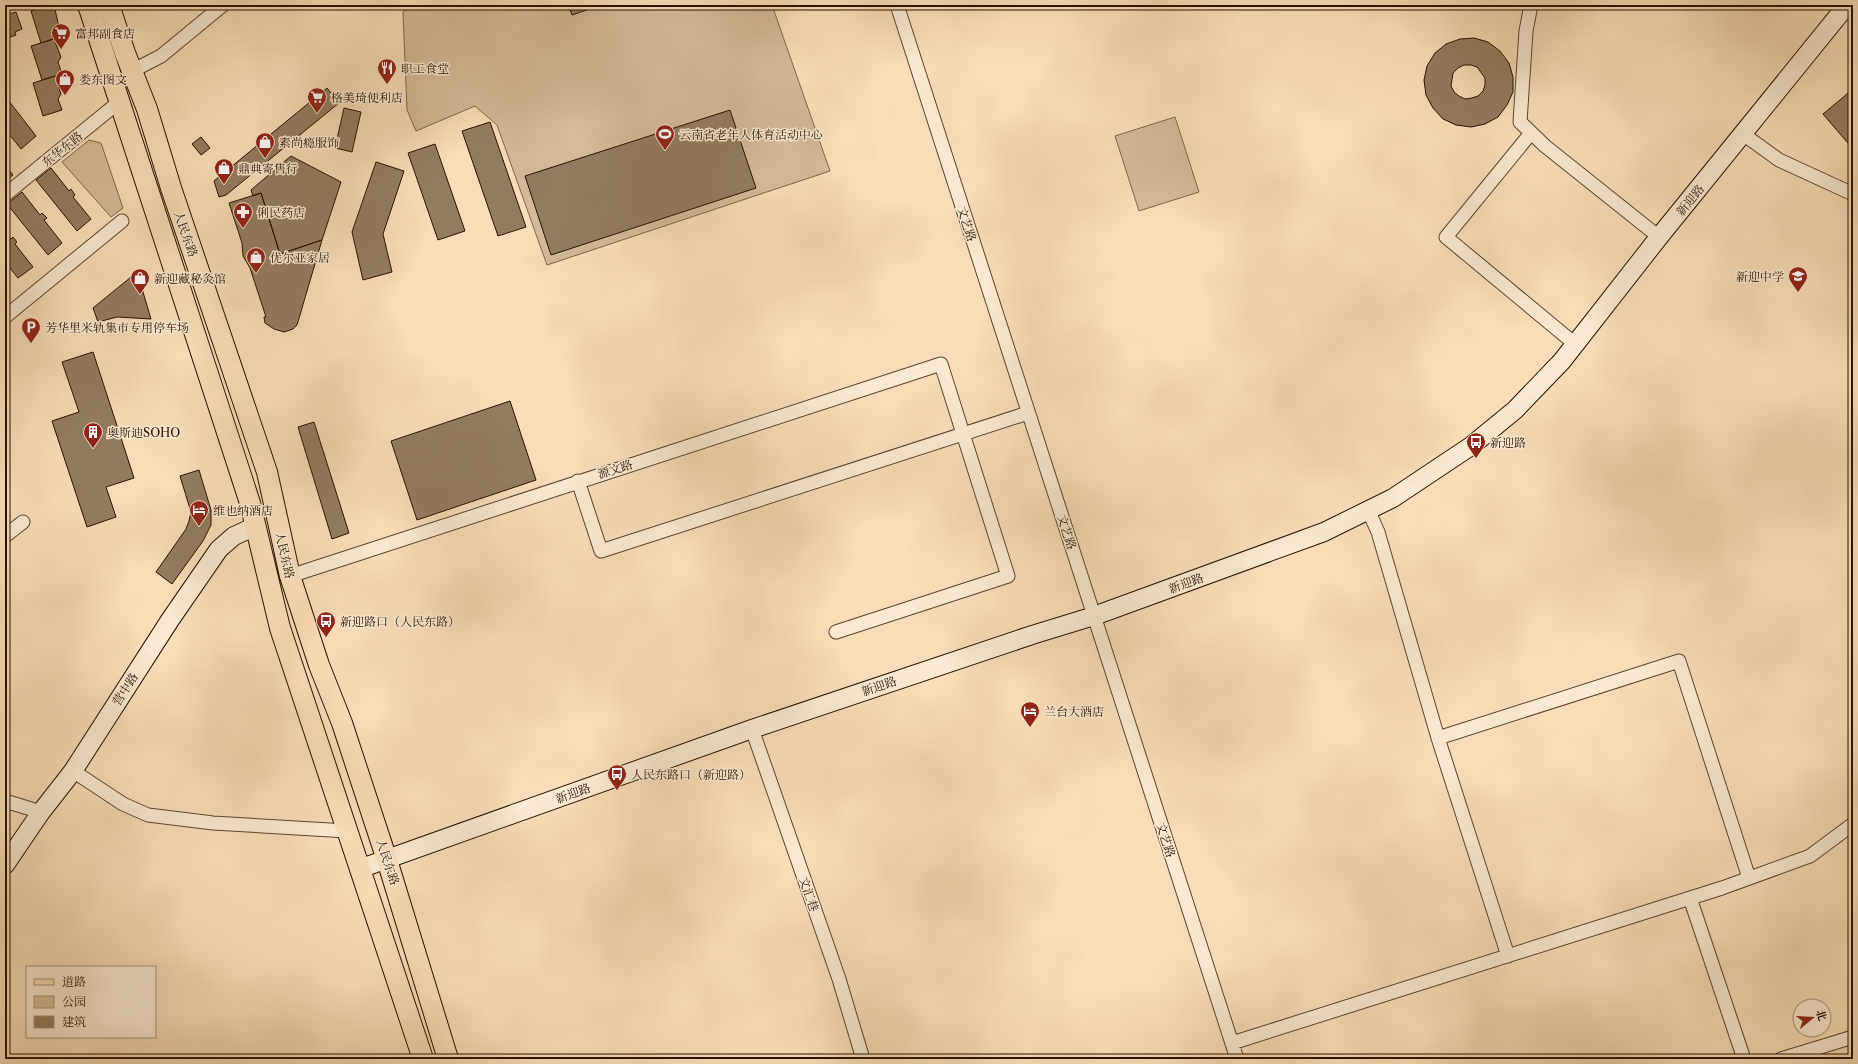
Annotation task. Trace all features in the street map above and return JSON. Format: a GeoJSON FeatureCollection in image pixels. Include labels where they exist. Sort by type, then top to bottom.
{"type":"FeatureCollection","features":[{"type":"Feature","properties":{"kind":"main road","name":"人民东路"},"geometry":{"type":"LineString","coordinates":[[88,5],[250,503],[280,628],[423,1059]]}},
{"type":"Feature","properties":{"kind":"main road","name":"人民东路"},"geometry":{"type":"LineString","coordinates":[[109,5],[147,109],[171,188],[267,472],[290,576],[319,665],[342,723],[387,860],[448,1059]]}},
{"type":"Feature","properties":{"kind":"street"},"geometry":{"type":"LineString","coordinates":[[132,71],[161,56],[223,5]]}},
{"type":"Feature","properties":{"kind":"street","name":"文艺路"},"geometry":{"type":"LineString","coordinates":[[897,5],[1237,1059]]}},
{"type":"Feature","properties":{"kind":"street"},"geometry":{"type":"LineString","coordinates":[[1531,5],[1526,31],[1520,122],[1545,146],[1659,237]]}},
{"type":"Feature","properties":{"kind":"street","name":"新迎路"},"geometry":{"type":"LineString","coordinates":[[359,869],[752,729],[1094,616],[1317,535],[1369,512],[1393,498],[1471,446],[1514,410],[1575,344],[1659,237],[1847,5]]}},
{"type":"Feature","properties":{"kind":"street","name":"东华东路"},"geometry":{"type":"LineString","coordinates":[[5,195],[119,102]]}},
{"type":"Feature","properties":{"kind":"street"},"geometry":{"type":"LineString","coordinates":[[1531,133],[1446,237],[1575,344]]}},
{"type":"Feature","properties":{"kind":"street"},"geometry":{"type":"LineString","coordinates":[[1743,134],[1779,160],[1853,194]]}},
{"type":"Feature","properties":{"kind":"street"},"geometry":{"type":"LineString","coordinates":[[5,317],[122,221]]}},
{"type":"Feature","properties":{"kind":"street","name":"源文路"},"geometry":{"type":"LineString","coordinates":[[290,576],[941,364],[963,434]]}},
{"type":"Feature","properties":{"kind":"street"},"geometry":{"type":"LineString","coordinates":[[578,481],[601,551],[1028,413]]}},
{"type":"Feature","properties":{"kind":"street"},"geometry":{"type":"LineString","coordinates":[[836,632],[1008,576],[963,434]]}},
{"type":"Feature","properties":{"kind":"street"},"geometry":{"type":"LineString","coordinates":[[1369,512],[1378,532],[1438,738],[1508,956]]}},
{"type":"Feature","properties":{"kind":"street"},"geometry":{"type":"LineString","coordinates":[[5,536],[23,522]]}},
{"type":"Feature","properties":{"kind":"street","name":"营中路"},"geometry":{"type":"LineString","coordinates":[[5,865],[40,812],[73,771],[170,620],[219,549],[234,536],[256,526]]}},
{"type":"Feature","properties":{"kind":"street"},"geometry":{"type":"LineString","coordinates":[[1438,738],[1679,661],[1749,878]]}},
{"type":"Feature","properties":{"kind":"street","name":"文汇巷"},"geometry":{"type":"LineString","coordinates":[[752,729],[838,979],[863,1059]]}},
{"type":"Feature","properties":{"kind":"street"},"geometry":{"type":"LineString","coordinates":[[73,771],[123,804],[148,815],[213,823],[347,831]]}},
{"type":"Feature","properties":{"kind":"street"},"geometry":{"type":"LineString","coordinates":[[5,801],[40,812]]}},
{"type":"Feature","properties":{"kind":"street"},"geometry":{"type":"LineString","coordinates":[[1232,1044],[1749,878],[1810,856],[1853,824]]}},
{"type":"Feature","properties":{"kind":"street"},"geometry":{"type":"LineString","coordinates":[[1690,898],[1744,1059]]}},
{"type":"Feature","properties":{"kind":"street"},"geometry":{"type":"LineString","coordinates":[[1781,1059],[1853,1037]]}},
{"type":"Feature","properties":{"kind":"green space","name":"云南省老年人体育活动中心"},"geometry":{"type":"Polygon","coordinates":[[[412,5],[772,5],[830,171],[547,265],[497,125],[475,106],[416,131],[407,110],[403,12],[412,5]]]}},
{"type":"Feature","properties":{"kind":"green space"},"geometry":{"type":"Polygon","coordinates":[[[1175,117],[1199,192],[1139,211],[1115,136],[1175,117]]]}},
{"type":"Feature","properties":{"kind":"green space"},"geometry":{"type":"Polygon","coordinates":[[[89,140],[101,143],[123,208],[111,217],[62,162],[89,140]]]}},
{"type":"Feature","properties":{"kind":"building"},"geometry":{"type":"Polygon","coordinates":[[[54,5],[61,36],[41,43],[31,11],[54,5]]]}},
{"type":"Feature","properties":{"kind":"building"},"geometry":{"type":"Polygon","coordinates":[[[568,5],[601,5],[572,15],[568,5]]]}},
{"type":"Feature","properties":{"kind":"building"},"geometry":{"type":"Polygon","coordinates":[[[16,12],[22,29],[15,32],[16,35],[5,39],[5,15],[16,12]]]}},
{"type":"Feature","properties":{"kind":"building"},"geometry":{"type":"Polygon","coordinates":[[[1474,38],[1488,42],[1500,51],[1509,63],[1513,77],[1513,92],[1507,105],[1498,117],[1485,124],[1471,127],[1456,125],[1443,119],[1433,108],[1426,95],[1424,80],[1427,66],[1435,53],[1446,44],[1460,39],[1474,38]],[[1464,65],[1453,73],[1451,86],[1454,92],[1465,99],[1478,96],[1483,91],[1485,85],[1485,78],[1477,67],[1464,65]]]}},
{"type":"Feature","properties":{"kind":"building"},"geometry":{"type":"Polygon","coordinates":[[[54,39],[61,57],[58,62],[62,74],[42,80],[31,46],[54,39]]]}},
{"type":"Feature","properties":{"kind":"building"},"geometry":{"type":"Polygon","coordinates":[[[55,76],[61,94],[58,99],[62,110],[43,116],[33,83],[55,76]]]}},
{"type":"Feature","properties":{"kind":"building"},"geometry":{"type":"Polygon","coordinates":[[[327,88],[339,103],[226,195],[219,197],[214,181],[327,88]]]}},
{"type":"Feature","properties":{"kind":"building"},"geometry":{"type":"Polygon","coordinates":[[[1853,89],[1853,149],[1823,114],[1853,89]]]}},
{"type":"Feature","properties":{"kind":"building"},"geometry":{"type":"Polygon","coordinates":[[[5,96],[36,136],[21,149],[5,129],[5,96]]]}},
{"type":"Feature","properties":{"kind":"building"},"geometry":{"type":"Polygon","coordinates":[[[344,108],[361,112],[352,152],[335,148],[344,108]]]}},
{"type":"Feature","properties":{"kind":"building"},"geometry":{"type":"Polygon","coordinates":[[[730,110],[756,188],[551,255],[525,176],[730,110]]]}},
{"type":"Feature","properties":{"kind":"building"},"geometry":{"type":"Polygon","coordinates":[[[490,122],[526,227],[498,236],[462,131],[490,122]]]}},
{"type":"Feature","properties":{"kind":"building"},"geometry":{"type":"Polygon","coordinates":[[[201,137],[210,148],[201,155],[192,144],[201,137]]]}},
{"type":"Feature","properties":{"kind":"building"},"geometry":{"type":"Polygon","coordinates":[[[435,144],[465,231],[438,240],[408,153],[435,144]]]}},
{"type":"Feature","properties":{"kind":"building"},"geometry":{"type":"Polygon","coordinates":[[[291,156],[341,182],[322,240],[280,254],[261,193],[253,196],[251,190],[291,156]]]}},
{"type":"Feature","properties":{"kind":"building"},"geometry":{"type":"Polygon","coordinates":[[[376,162],[404,171],[383,234],[392,272],[363,280],[352,232],[376,162]]]}},
{"type":"Feature","properties":{"kind":"building"},"geometry":{"type":"Polygon","coordinates":[[[5,165],[13,175],[5,181],[5,165]]]}},
{"type":"Feature","properties":{"kind":"building"},"geometry":{"type":"Polygon","coordinates":[[[51,168],[69,191],[71,189],[75,195],[73,197],[91,219],[77,231],[36,180],[51,168]]]}},
{"type":"Feature","properties":{"kind":"building"},"geometry":{"type":"Polygon","coordinates":[[[22,192],[40,215],[42,213],[47,218],[44,220],[62,243],[48,255],[7,204],[22,192]]]}},
{"type":"Feature","properties":{"kind":"building"},"geometry":{"type":"Polygon","coordinates":[[[261,193],[280,254],[322,240],[297,325],[293,329],[284,332],[274,329],[265,323],[264,317],[266,317],[250,268],[243,256],[242,243],[229,203],[261,193]]]}},
{"type":"Feature","properties":{"kind":"building"},"geometry":{"type":"Polygon","coordinates":[[[5,232],[11,239],[13,237],[17,242],[15,244],[33,267],[18,278],[5,262],[5,232]]]}},
{"type":"Feature","properties":{"kind":"building"},"geometry":{"type":"Polygon","coordinates":[[[138,275],[151,319],[117,317],[98,322],[93,308],[131,277],[138,275]]]}},
{"type":"Feature","properties":{"kind":"building","name":"奥斯迪SOHO"},"geometry":{"type":"Polygon","coordinates":[[[93,352],[134,478],[106,487],[116,517],[87,527],[52,421],[79,412],[62,362],[93,352]]]}},
{"type":"Feature","properties":{"kind":"building"},"geometry":{"type":"Polygon","coordinates":[[[510,401],[536,480],[417,520],[391,441],[510,401]]]}},
{"type":"Feature","properties":{"kind":"building"},"geometry":{"type":"Polygon","coordinates":[[[314,422],[349,533],[332,539],[298,427],[314,422]]]}},
{"type":"Feature","properties":{"kind":"building","name":"维也纳酒店"},"geometry":{"type":"Polygon","coordinates":[[[199,470],[211,510],[211,525],[203,541],[172,584],[156,572],[186,529],[189,521],[191,512],[180,476],[199,470]]]}},
{"type":"Feature","properties":{"kind":"place","name":"富邦副食店"},"geometry":{"type":"Point","coordinates":[61,50]}},
{"type":"Feature","properties":{"kind":"place","name":"职工食堂"},"geometry":{"type":"Point","coordinates":[387,85]}},
{"type":"Feature","properties":{"kind":"place","name":"娄东图文"},"geometry":{"type":"Point","coordinates":[65,96]}},
{"type":"Feature","properties":{"kind":"place","name":"格美琦便利店"},"geometry":{"type":"Point","coordinates":[317,114]}},
{"type":"Feature","properties":{"kind":"place","name":"云南省老年人体育活动中心"},"geometry":{"type":"Point","coordinates":[665,151]}},
{"type":"Feature","properties":{"kind":"place","name":"素尚瘾服饰"},"geometry":{"type":"Point","coordinates":[265,159]}},
{"type":"Feature","properties":{"kind":"place","name":"鼎典寄售行"},"geometry":{"type":"Point","coordinates":[224,185]}},
{"type":"Feature","properties":{"kind":"place","name":"俐民药店"},"geometry":{"type":"Point","coordinates":[243,229]}},
{"type":"Feature","properties":{"kind":"place","name":"优尔亚家居"},"geometry":{"type":"Point","coordinates":[256,274]}},
{"type":"Feature","properties":{"kind":"place","name":"新迎中学"},"geometry":{"type":"Point","coordinates":[1798,293]}},
{"type":"Feature","properties":{"kind":"place","name":"新迎藏秘灸馆"},"geometry":{"type":"Point","coordinates":[140,295]}},
{"type":"Feature","properties":{"kind":"place","name":"芳华里米轨集市专用停车场"},"geometry":{"type":"Point","coordinates":[31,344]}},
{"type":"Feature","properties":{"kind":"place","name":"奥斯迪SOHO"},"geometry":{"type":"Point","coordinates":[93,449]}},
{"type":"Feature","properties":{"kind":"place","name":"新迎路"},"geometry":{"type":"Point","coordinates":[1476,459]}},
{"type":"Feature","properties":{"kind":"place","name":"维也纳酒店"},"geometry":{"type":"Point","coordinates":[199,527]}},
{"type":"Feature","properties":{"kind":"place","name":"新迎路口（人民东路）"},"geometry":{"type":"Point","coordinates":[326,638]}},
{"type":"Feature","properties":{"kind":"place","name":"兰台大酒店"},"geometry":{"type":"Point","coordinates":[1030,728]}},
{"type":"Feature","properties":{"kind":"place","name":"人民东路口（新迎路）"},"geometry":{"type":"Point","coordinates":[617,791]}}]}
